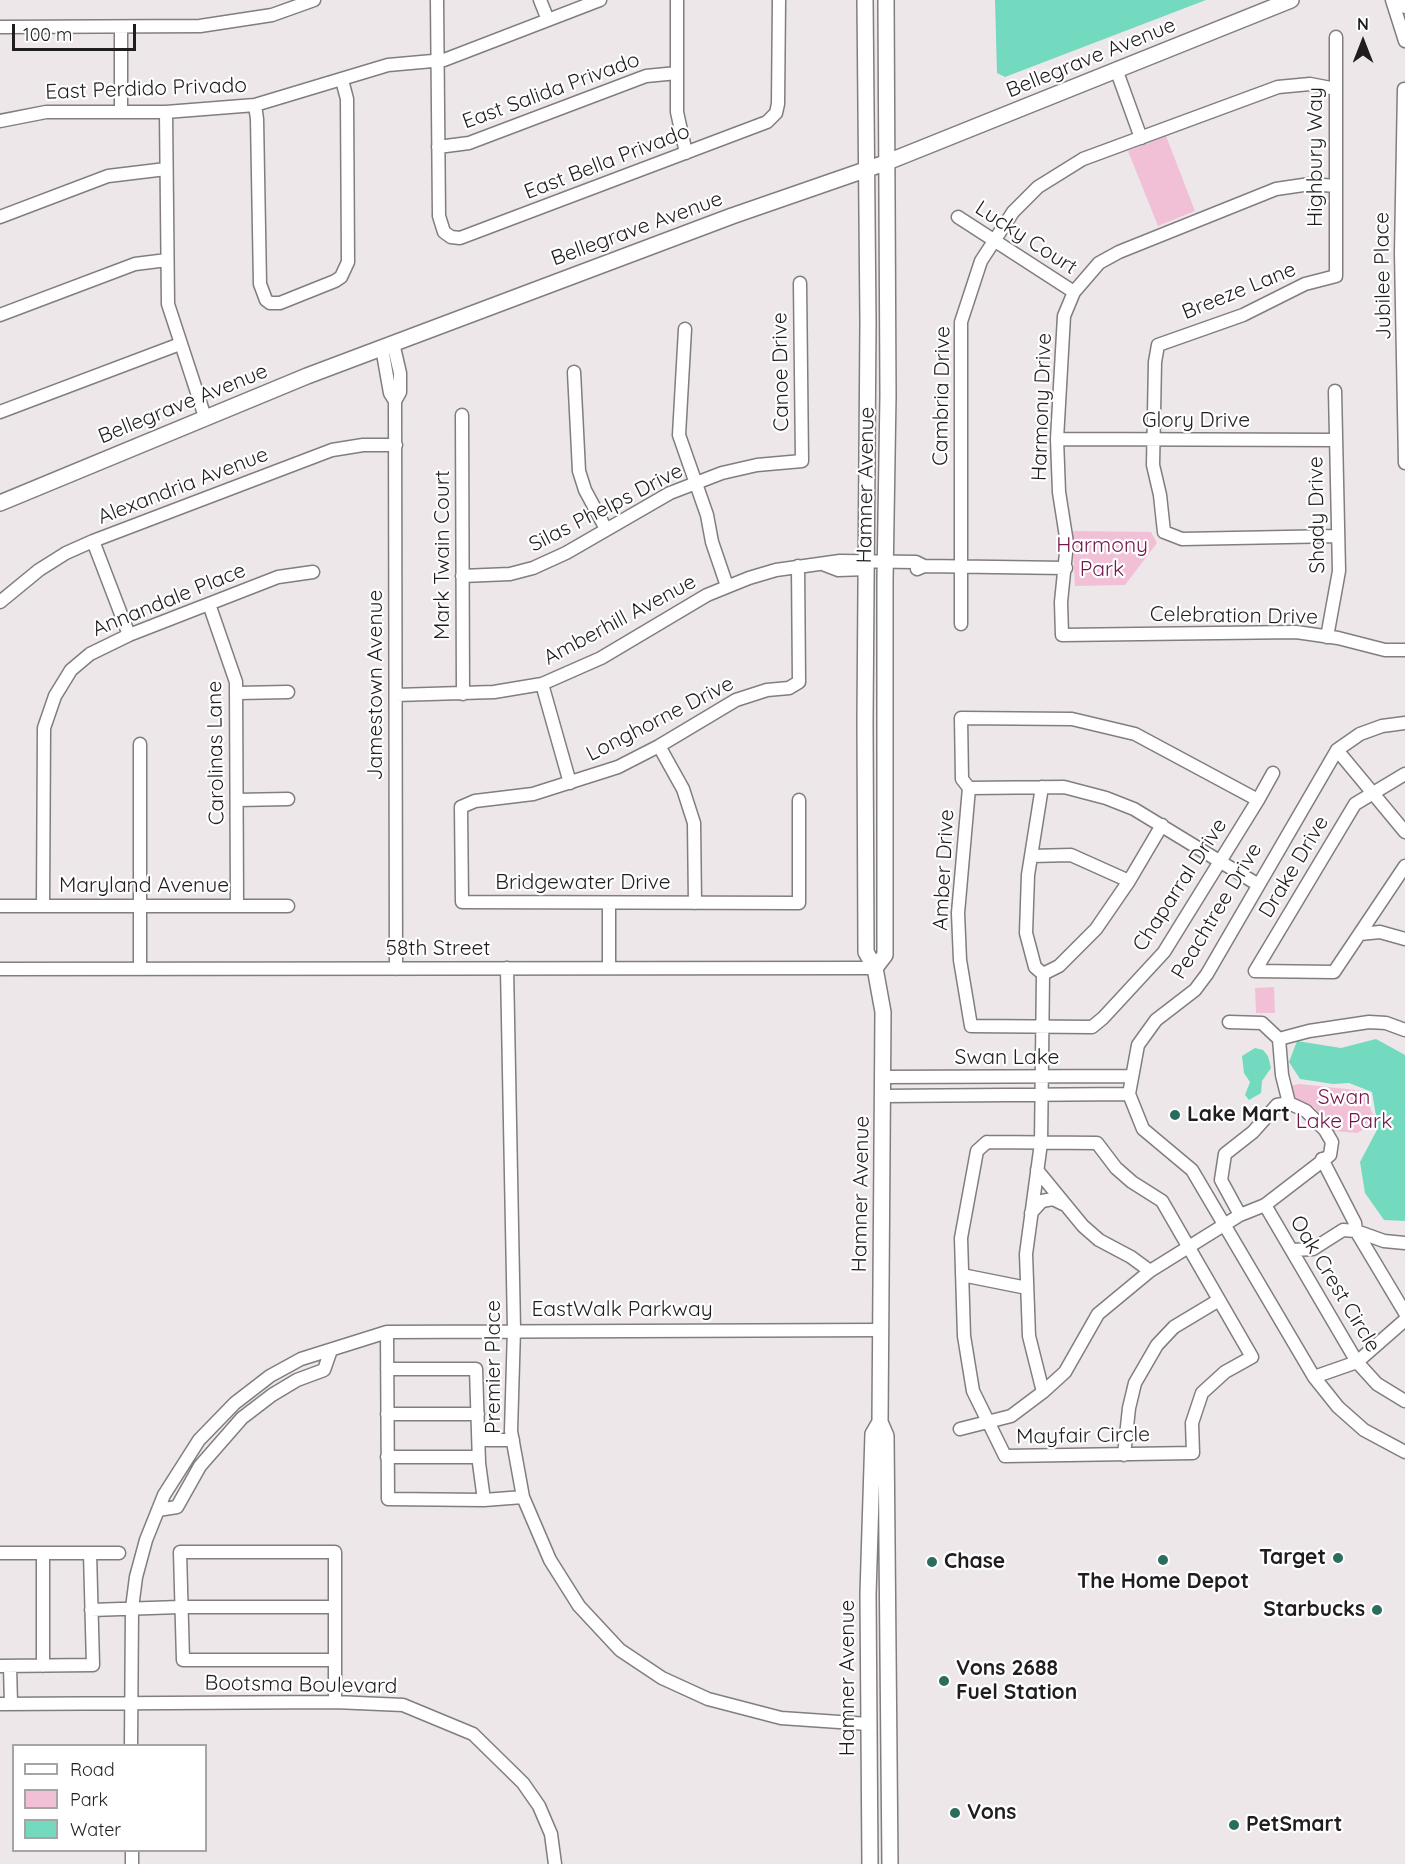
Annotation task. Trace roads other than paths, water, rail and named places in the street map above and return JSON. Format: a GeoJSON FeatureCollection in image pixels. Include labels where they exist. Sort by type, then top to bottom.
{"type":"FeatureCollection","features":[{"type":"Feature","properties":{"kind":"main road","name":"Hamner Avenue"},"geometry":{"type":"LineString","coordinates":[[865,0],[868,322],[866,952],[875,968],[883,1012],[880,1422],[886,1436],[890,1864]]}},
{"type":"Feature","properties":{"kind":"main road","name":"Hamner Avenue"},"geometry":{"type":"LineString","coordinates":[[875,968],[885,955],[885,565],[888,395],[885,164],[886,0]]}},
{"type":"Feature","properties":{"kind":"main road","name":"Bellegrave Avenue"},"geometry":{"type":"LineString","coordinates":[[0,503],[205,417],[388,345],[732,216],[885,164],[1291,0]]}},
{"type":"Feature","properties":{"kind":"main road","name":"Hamner Avenue"},"geometry":{"type":"LineString","coordinates":[[870,1864],[868,1724],[872,1448],[873,1434],[880,1422]]}},
{"type":"Feature","properties":{"kind":"main road"},"geometry":{"type":"LineString","coordinates":[[872,1448],[879,1461],[878,1513],[886,1523]]}},
{"type":"Feature","properties":{"kind":"street"},"geometry":{"type":"LineString","coordinates":[[0,27],[183,27],[235,22],[272,15],[314,0]]}},
{"type":"Feature","properties":{"kind":"street"},"geometry":{"type":"LineString","coordinates":[[437,0],[438,147]]}},
{"type":"Feature","properties":{"kind":"street"},"geometry":{"type":"LineString","coordinates":[[540,0],[548,20]]}},
{"type":"Feature","properties":{"kind":"street","name":"East Perdido Privado"},"geometry":{"type":"LineString","coordinates":[[0,121],[46,112],[166,112],[255,105],[388,65],[438,61],[600,0]]}},
{"type":"Feature","properties":{"kind":"street"},"geometry":{"type":"LineString","coordinates":[[677,0],[678,127],[686,153]]}},
{"type":"Feature","properties":{"kind":"street","name":"East Bella Privado"},"geometry":{"type":"LineString","coordinates":[[438,147],[441,227],[447,235],[465,237],[763,124],[776,113],[779,95],[779,0]]}},
{"type":"Feature","properties":{"kind":"street"},"geometry":{"type":"LineString","coordinates":[[1392,0],[1405,41]]}},
{"type":"Feature","properties":{"kind":"street"},"geometry":{"type":"LineString","coordinates":[[1402,0],[1405,7]]}},
{"type":"Feature","properties":{"kind":"street"},"geometry":{"type":"LineString","coordinates":[[121,27],[121,112]]}},
{"type":"Feature","properties":{"kind":"street","name":"Highbury Way"},"geometry":{"type":"LineString","coordinates":[[1335,37],[1335,276]]}},
{"type":"Feature","properties":{"kind":"street"},"geometry":{"type":"LineString","coordinates":[[1116,69],[1141,138]]}},
{"type":"Feature","properties":{"kind":"street","name":"East Salida Privado"},"geometry":{"type":"LineString","coordinates":[[438,147],[469,142],[646,76],[677,72]]}},
{"type":"Feature","properties":{"kind":"street"},"geometry":{"type":"LineString","coordinates":[[255,105],[258,271],[261,290],[270,303],[285,302],[341,277],[348,262],[347,99],[342,80]]}},
{"type":"Feature","properties":{"kind":"street","name":"Cambria Drive"},"geometry":{"type":"LineString","coordinates":[[961,624],[961,322],[981,261],[1012,212],[1038,187],[1083,159],[1278,87],[1310,84],[1335,89]]}},
{"type":"Feature","properties":{"kind":"street","name":"Jubilee Place"},"geometry":{"type":"LineString","coordinates":[[1404,89],[1404,463]]}},
{"type":"Feature","properties":{"kind":"street"},"geometry":{"type":"LineString","coordinates":[[166,112],[168,304],[205,417]]}},
{"type":"Feature","properties":{"kind":"street"},"geometry":{"type":"LineString","coordinates":[[0,217],[108,176],[166,169]]}},
{"type":"Feature","properties":{"kind":"street","name":"Harmony Drive"},"geometry":{"type":"LineString","coordinates":[[1062,635],[1061,602],[1067,543],[1059,492],[1057,439],[1064,316],[1074,291],[1099,263],[1130,248],[1276,189],[1310,184],[1335,186]]}},
{"type":"Feature","properties":{"kind":"street","name":"Lucky Court"},"geometry":{"type":"LineString","coordinates":[[958,217],[1074,291]]}},
{"type":"Feature","properties":{"kind":"street"},"geometry":{"type":"LineString","coordinates":[[0,315],[135,264],[166,260]]}},
{"type":"Feature","properties":{"kind":"street","name":"Breeze Lane"},"geometry":{"type":"LineString","coordinates":[[1153,440],[1155,362],[1158,345],[1243,315],[1305,284],[1335,276]]}},
{"type":"Feature","properties":{"kind":"street","name":"Canoe Drive"},"geometry":{"type":"LineString","coordinates":[[800,283],[802,461]]}},
{"type":"Feature","properties":{"kind":"street"},"geometry":{"type":"LineString","coordinates":[[685,329],[679,435],[727,586]]}},
{"type":"Feature","properties":{"kind":"street"},"geometry":{"type":"LineString","coordinates":[[0,412],[180,344]]}},
{"type":"Feature","properties":{"kind":"street","name":"Jamestown Avenue"},"geometry":{"type":"LineString","coordinates":[[388,345],[390,393],[395,401],[396,445],[396,969]]}},
{"type":"Feature","properties":{"kind":"street"},"geometry":{"type":"LineString","coordinates":[[574,372],[579,471],[585,490],[606,529]]}},
{"type":"Feature","properties":{"kind":"street","name":"Shady Drive"},"geometry":{"type":"LineString","coordinates":[[1327,637],[1339,571],[1335,391]]}},
{"type":"Feature","properties":{"kind":"street","name":"Mark Twain Court"},"geometry":{"type":"LineString","coordinates":[[462,415],[463,694]]}},
{"type":"Feature","properties":{"kind":"street","name":"Glory Drive"},"geometry":{"type":"LineString","coordinates":[[1057,439],[1336,440]]}},
{"type":"Feature","properties":{"kind":"street"},"geometry":{"type":"LineString","coordinates":[[1153,440],[1153,465],[1160,495],[1164,532],[1182,539],[1338,536]]}},
{"type":"Feature","properties":{"kind":"street","name":"Alexandria Avenue"},"geometry":{"type":"LineString","coordinates":[[0,602],[39,570],[66,553],[93,542],[332,450],[363,445],[396,445]]}},
{"type":"Feature","properties":{"kind":"street","name":"Silas Phelps Drive"},"geometry":{"type":"LineString","coordinates":[[462,576],[510,574],[533,568],[566,553],[670,493],[695,483],[757,465],[802,461]]}},
{"type":"Feature","properties":{"kind":"street"},"geometry":{"type":"LineString","coordinates":[[93,542],[129,635]]}},
{"type":"Feature","properties":{"kind":"street","name":"Amberhill Avenue"},"geometry":{"type":"LineString","coordinates":[[396,694],[463,694],[519,689],[542,684],[601,658],[666,618],[727,586],[767,573],[798,567],[840,561],[916,569],[924,566],[1066,568]]}},
{"type":"Feature","properties":{"kind":"street","name":"Longhorne Drive"},"geometry":{"type":"LineString","coordinates":[[461,807],[475,801],[533,794],[618,767],[659,746],[736,700],[767,690],[789,688],[799,682],[798,567]]}},
{"type":"Feature","properties":{"kind":"street","name":"Annandale Place"},"geometry":{"type":"LineString","coordinates":[[43,906],[43,741],[47,715],[62,682],[80,661],[107,644],[278,577],[313,572]]}},
{"type":"Feature","properties":{"kind":"street","name":"Carolinas Lane"},"geometry":{"type":"LineString","coordinates":[[209,604],[232,664],[237,693],[237,905]]}},
{"type":"Feature","properties":{"kind":"street","name":"Celebration Drive"},"geometry":{"type":"LineString","coordinates":[[1062,635],[1296,632],[1385,650],[1405,650]]}},
{"type":"Feature","properties":{"kind":"street"},"geometry":{"type":"LineString","coordinates":[[542,684],[570,783]]}},
{"type":"Feature","properties":{"kind":"street"},"geometry":{"type":"LineString","coordinates":[[237,693],[288,692]]}},
{"type":"Feature","properties":{"kind":"street","name":"Amber Drive"},"geometry":{"type":"LineString","coordinates":[[971,1026],[960,960],[958,913],[969,788],[962,779],[961,718],[1072,719],[1135,734],[1258,800]]}},
{"type":"Feature","properties":{"kind":"street","name":"Peachtree Drive"},"geometry":{"type":"LineString","coordinates":[[1129,1094],[1138,1045],[1156,1020],[1195,990],[1337,750],[1360,734],[1382,726],[1405,723]]}},
{"type":"Feature","properties":{"kind":"street"},"geometry":{"type":"LineString","coordinates":[[140,969],[141,744]]}},
{"type":"Feature","properties":{"kind":"street"},"geometry":{"type":"LineString","coordinates":[[659,746],[682,789],[694,823],[695,903]]}},
{"type":"Feature","properties":{"kind":"street"},"geometry":{"type":"LineString","coordinates":[[1337,750],[1376,794],[1405,832]]}},
{"type":"Feature","properties":{"kind":"street","name":"Chaparral Drive"},"geometry":{"type":"LineString","coordinates":[[971,1026],[1092,1027],[1103,1018],[1164,952],[1273,773]]}},
{"type":"Feature","properties":{"kind":"street","name":"Drake Drive"},"geometry":{"type":"LineString","coordinates":[[1360,934],[1334,972],[1255,971],[1355,804],[1364,797],[1376,794],[1405,774]]}},
{"type":"Feature","properties":{"kind":"street"},"geometry":{"type":"LineString","coordinates":[[1042,787],[1031,856],[1026,933],[1035,967],[1043,974],[1041,1143],[1030,1214],[1027,1288],[1029,1336],[1043,1392]]}},
{"type":"Feature","properties":{"kind":"street"},"geometry":{"type":"LineString","coordinates":[[969,788],[1064,787],[1106,798],[1134,809],[1220,859],[1257,884]]}},
{"type":"Feature","properties":{"kind":"street"},"geometry":{"type":"LineString","coordinates":[[237,800],[288,799]]}},
{"type":"Feature","properties":{"kind":"street","name":"Bridgewater Drive"},"geometry":{"type":"LineString","coordinates":[[461,807],[462,902],[799,903],[799,800]]}},
{"type":"Feature","properties":{"kind":"street"},"geometry":{"type":"LineString","coordinates":[[1043,974],[1059,966],[1096,929],[1130,881],[1162,825]]}},
{"type":"Feature","properties":{"kind":"street"},"geometry":{"type":"LineString","coordinates":[[1031,856],[1071,855],[1130,881]]}},
{"type":"Feature","properties":{"kind":"street"},"geometry":{"type":"LineString","coordinates":[[1360,934],[1405,866]]}},
{"type":"Feature","properties":{"kind":"street"},"geometry":{"type":"LineString","coordinates":[[609,903],[609,968]]}},
{"type":"Feature","properties":{"kind":"street","name":"Maryland Avenue"},"geometry":{"type":"LineString","coordinates":[[0,906],[288,906]]}},
{"type":"Feature","properties":{"kind":"street"},"geometry":{"type":"LineString","coordinates":[[1360,934],[1380,932],[1405,939]]}},
{"type":"Feature","properties":{"kind":"street","name":"Premier Place"},"geometry":{"type":"LineString","coordinates":[[507,968],[514,1329],[513,1440],[523,1497],[550,1560],[579,1606],[620,1650],[662,1678],[708,1699],[781,1718],[868,1724]]}},
{"type":"Feature","properties":{"kind":"street","name":"58th Street"},"geometry":{"type":"LineString","coordinates":[[0,969],[875,968]]}},
{"type":"Feature","properties":{"kind":"street"},"geometry":{"type":"LineString","coordinates":[[1229,1022],[1262,1023],[1279,1039],[1282,1075],[1289,1103]]}},
{"type":"Feature","properties":{"kind":"street"},"geometry":{"type":"LineString","coordinates":[[1279,1039],[1309,1031],[1369,1022],[1386,1023],[1405,1030]]}},
{"type":"Feature","properties":{"kind":"street","name":"Swan Lake"},"geometry":{"type":"LineString","coordinates":[[883,1077],[1132,1076]]}},
{"type":"Feature","properties":{"kind":"street"},"geometry":{"type":"LineString","coordinates":[[1129,1094],[1143,1129],[1192,1170],[1314,1377],[1338,1407],[1364,1430],[1405,1452]]}},
{"type":"Feature","properties":{"kind":"street","name":"Swan Lake"},"geometry":{"type":"LineString","coordinates":[[883,1096],[1129,1094]]}},
{"type":"Feature","properties":{"kind":"street"},"geometry":{"type":"LineString","coordinates":[[1240,1215],[1221,1180],[1225,1154],[1252,1132],[1277,1105],[1289,1103],[1306,1111],[1325,1130],[1332,1142],[1330,1155],[1322,1159],[1355,1223],[1356,1231],[1405,1313]]}},
{"type":"Feature","properties":{"kind":"street"},"geometry":{"type":"LineString","coordinates":[[960,1429],[987,1423],[973,1391],[964,1336],[961,1238],[977,1151],[987,1142],[1096,1143],[1116,1168],[1132,1182],[1162,1201],[1220,1300],[1174,1327],[1157,1345],[1135,1383],[1129,1408],[1124,1455]]}},
{"type":"Feature","properties":{"kind":"street","name":"Mayfair Circle"},"geometry":{"type":"LineString","coordinates":[[1220,1300],[1252,1357],[1225,1372],[1202,1393],[1192,1423],[1193,1453],[1005,1456],[987,1423],[1011,1416],[1065,1372],[1098,1314],[1150,1271],[1240,1215],[1265,1205],[1322,1159]]}},
{"type":"Feature","properties":{"kind":"street"},"geometry":{"type":"LineString","coordinates":[[1037,1170],[1065,1205],[1099,1240],[1131,1257],[1150,1271]]}},
{"type":"Feature","properties":{"kind":"street"},"geometry":{"type":"LineString","coordinates":[[1030,1214],[1037,1203],[1047,1199],[1065,1205]]}},
{"type":"Feature","properties":{"kind":"street","name":"Oak Crest Circle"},"geometry":{"type":"LineString","coordinates":[[1265,1205],[1357,1362],[1377,1384],[1405,1401]]}},
{"type":"Feature","properties":{"kind":"street"},"geometry":{"type":"LineString","coordinates":[[1292,1250],[1313,1250],[1343,1230],[1356,1231],[1384,1241],[1405,1243]]}},
{"type":"Feature","properties":{"kind":"street"},"geometry":{"type":"LineString","coordinates":[[962,1275],[1027,1288]]}},
{"type":"Feature","properties":{"kind":"street"},"geometry":{"type":"LineString","coordinates":[[1314,1377],[1357,1362],[1405,1320]]}},
{"type":"Feature","properties":{"kind":"street","name":"EastWalk Parkway"},"geometry":{"type":"LineString","coordinates":[[131,1744],[132,1608],[136,1577],[158,1510],[178,1471],[199,1440],[235,1403],[270,1376],[301,1359],[387,1332],[514,1329],[880,1330]]}},
{"type":"Feature","properties":{"kind":"street"},"geometry":{"type":"LineString","coordinates":[[387,1332],[388,1499],[484,1500],[523,1497]]}},
{"type":"Feature","properties":{"kind":"street"},"geometry":{"type":"LineString","coordinates":[[158,1510],[177,1507],[200,1466],[242,1418],[280,1390],[324,1370],[331,1350]]}},
{"type":"Feature","properties":{"kind":"street"},"geometry":{"type":"LineString","coordinates":[[387,1369],[477,1369],[479,1457],[484,1500]]}},
{"type":"Feature","properties":{"kind":"street"},"geometry":{"type":"LineString","coordinates":[[387,1414],[478,1414]]}},
{"type":"Feature","properties":{"kind":"street"},"geometry":{"type":"LineString","coordinates":[[479,1440],[513,1440]]}},
{"type":"Feature","properties":{"kind":"street"},"geometry":{"type":"LineString","coordinates":[[387,1457],[479,1457]]}},
{"type":"Feature","properties":{"kind":"street"},"geometry":{"type":"LineString","coordinates":[[335,1660],[183,1660],[180,1552],[335,1552],[335,1607],[335,1660],[335,1702]]}},
{"type":"Feature","properties":{"kind":"street"},"geometry":{"type":"LineString","coordinates":[[43,1553],[43,1665]]}},
{"type":"Feature","properties":{"kind":"street"},"geometry":{"type":"LineString","coordinates":[[5,1704],[5,1666],[93,1665],[90,1553]]}},
{"type":"Feature","properties":{"kind":"street"},"geometry":{"type":"LineString","coordinates":[[0,1554],[119,1553]]}},
{"type":"Feature","properties":{"kind":"street"},"geometry":{"type":"LineString","coordinates":[[92,1610],[180,1607],[335,1607]]}},
{"type":"Feature","properties":{"kind":"street","name":"Bootsma Boulevard"},"geometry":{"type":"LineString","coordinates":[[5,1704],[335,1702],[403,1705],[473,1734],[523,1783],[539,1806],[551,1834],[555,1864]]}},
{"type":"Feature","properties":{"kind":"water"},"geometry":{"type":"Polygon","coordinates":[[[995,0],[1206,0],[1005,77],[997,73],[995,0]]]}},
{"type":"Feature","properties":{"kind":"water"},"geometry":{"type":"Polygon","coordinates":[[[1376,1039],[1405,1055],[1405,1221],[1384,1220],[1365,1193],[1360,1162],[1378,1128],[1372,1092],[1349,1083],[1333,1084],[1300,1079],[1289,1062],[1297,1041],[1341,1048],[1376,1039]]]}},
{"type":"Feature","properties":{"kind":"water"},"geometry":{"type":"Polygon","coordinates":[[[1255,1048],[1263,1050],[1268,1056],[1271,1068],[1262,1081],[1261,1093],[1249,1100],[1245,1095],[1250,1082],[1244,1073],[1242,1056],[1255,1048]]]}},
{"type":"Feature","properties":{"kind":"place","name":"Lake Mart"},"geometry":{"type":"Point","coordinates":[1175,1115]}},
{"type":"Feature","properties":{"kind":"place","name":"Target"},"geometry":{"type":"Point","coordinates":[1338,1558]}},
{"type":"Feature","properties":{"kind":"place","name":"The Home Depot"},"geometry":{"type":"Point","coordinates":[1163,1560]}},
{"type":"Feature","properties":{"kind":"place","name":"Chase"},"geometry":{"type":"Point","coordinates":[932,1562]}},
{"type":"Feature","properties":{"kind":"place","name":"Starbucks"},"geometry":{"type":"Point","coordinates":[1377,1610]}},
{"type":"Feature","properties":{"kind":"place","name":"Vons 2688 Fuel Station"},"geometry":{"type":"Point","coordinates":[944,1681]}},
{"type":"Feature","properties":{"kind":"place","name":"Vons"},"geometry":{"type":"Point","coordinates":[955,1813]}},
{"type":"Feature","properties":{"kind":"place","name":"PetSmart"},"geometry":{"type":"Point","coordinates":[1234,1825]}},
{"type":"Feature","properties":{"kind":"park label","name":"Harmony Park"},"geometry":{"type":"Point","coordinates":[1102,558]}},
{"type":"Feature","properties":{"kind":"park label","name":"Swan Lake Park"},"geometry":{"type":"Point","coordinates":[1344,1110]}}]}
